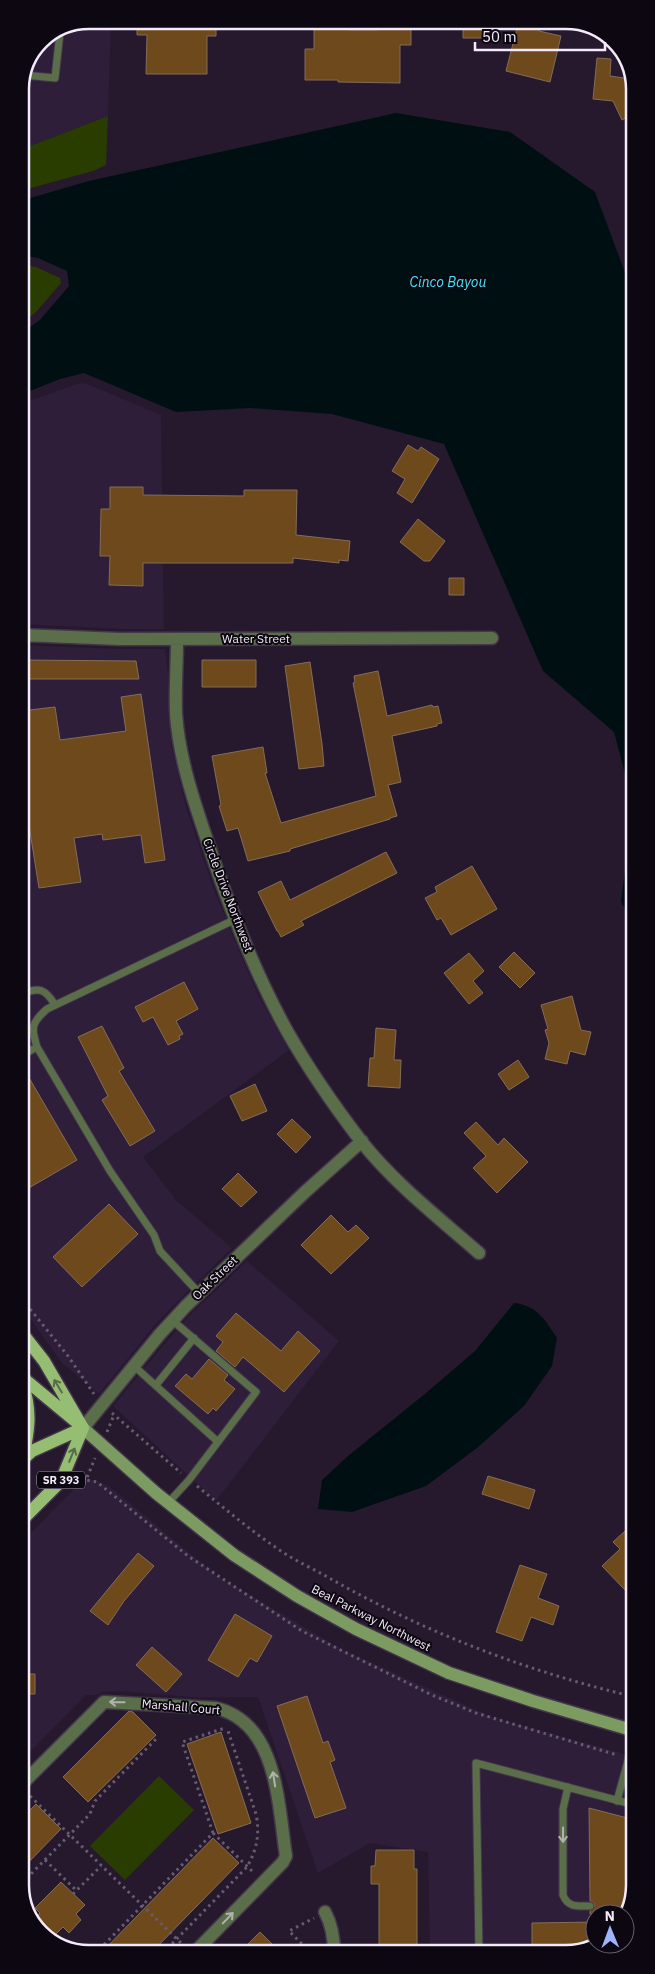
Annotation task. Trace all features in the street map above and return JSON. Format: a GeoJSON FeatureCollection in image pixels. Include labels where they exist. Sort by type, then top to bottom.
{"type":"FeatureCollection","features":[{"type":"Feature","properties":{"kind":"main road","name":"Beal Parkway Northwest"},"geometry":{"type":"LineString","coordinates":[[29,1342],[44,1361],[83,1428]]}},
{"type":"Feature","properties":{"kind":"main road","name":"Beal Parkway Northwest"},"geometry":{"type":"LineString","coordinates":[[29,1383],[168,1503],[234,1555],[297,1596],[364,1633],[449,1673],[533,1701],[626,1728]]}},
{"type":"Feature","properties":{"kind":"main road"},"geometry":{"type":"LineString","coordinates":[[29,1410],[29,1424]]}},
{"type":"Feature","properties":{"kind":"main road","name":"SR 393"},"geometry":{"type":"LineString","coordinates":[[29,1454],[83,1428]]}},
{"type":"Feature","properties":{"kind":"main road","name":"SR 393"},"geometry":{"type":"LineString","coordinates":[[29,1513],[61,1481],[83,1428]]}},
{"type":"Feature","properties":{"kind":"street","name":"Water Street"},"geometry":{"type":"LineString","coordinates":[[29,635],[120,639],[492,638]]}},
{"type":"Feature","properties":{"kind":"street","name":"Circle Drive Northwest"},"geometry":{"type":"LineString","coordinates":[[177,639],[176,714],[181,746],[195,804],[223,887],[268,994],[288,1032],[307,1062],[362,1141],[388,1171],[478,1253]]}},
{"type":"Feature","properties":{"kind":"street","name":"Oak Street"},"geometry":{"type":"LineString","coordinates":[[83,1428],[172,1320],[305,1192],[362,1141]]}},
{"type":"Feature","properties":{"kind":"street","name":"Marshall Court"},"geometry":{"type":"LineString","coordinates":[[29,1785],[104,1702],[216,1708],[227,1711],[244,1721],[255,1733],[272,1766],[286,1856],[283,1862],[263,1882],[196,1945]]}},
{"type":"Feature","properties":{"kind":"street"},"geometry":{"type":"LineString","coordinates":[[325,1912],[330,1921],[334,1945]]}},
{"type":"Feature","properties":{"kind":"lane"},"geometry":{"type":"LineString","coordinates":[[30,76],[55,78],[60,37]]}},
{"type":"Feature","properties":{"kind":"lane"},"geometry":{"type":"LineString","coordinates":[[199,1293],[160,1251],[154,1235],[110,1171],[37,1048],[32,1031],[37,1018],[47,1009],[236,919]]}},
{"type":"Feature","properties":{"kind":"lane"},"geometry":{"type":"LineString","coordinates":[[29,991],[43,991],[49,995],[55,1005]]}},
{"type":"Feature","properties":{"kind":"lane"},"geometry":{"type":"LineString","coordinates":[[29,1052],[37,1048]]}},
{"type":"Feature","properties":{"kind":"lane"},"geometry":{"type":"LineString","coordinates":[[168,1503],[189,1480],[256,1392],[172,1320]]}},
{"type":"Feature","properties":{"kind":"lane"},"geometry":{"type":"LineString","coordinates":[[156,1386],[194,1338]]}},
{"type":"Feature","properties":{"kind":"lane"},"geometry":{"type":"LineString","coordinates":[[134,1366],[217,1441]]}},
{"type":"Feature","properties":{"kind":"lane"},"geometry":{"type":"LineString","coordinates":[[479,1945],[476,1763],[626,1802]]}},
{"type":"Feature","properties":{"kind":"lane"},"geometry":{"type":"LineString","coordinates":[[618,1800],[626,1769]]}},
{"type":"Feature","properties":{"kind":"lane"},"geometry":{"type":"LineString","coordinates":[[568,1787],[563,1809],[563,1895],[572,1906],[585,1906]]}},
{"type":"Feature","properties":{"kind":"path"},"geometry":{"type":"LineString","coordinates":[[29,1308],[68,1356],[102,1404],[189,1480],[279,1550],[352,1591],[414,1622],[471,1646],[546,1674],[626,1695]]}},
{"type":"Feature","properties":{"kind":"path"},"geometry":{"type":"LineString","coordinates":[[244,1721],[182,1742],[213,1833],[263,1882]]}},
{"type":"Feature","properties":{"kind":"path"},"geometry":{"type":"LineString","coordinates":[[171,1945],[247,1867],[254,1855],[258,1842],[258,1826],[226,1727]]}},
{"type":"Feature","properties":{"kind":"path"},"geometry":{"type":"LineString","coordinates":[[29,1876],[90,1814],[95,1801],[157,1738],[155,1736]]}},
{"type":"Feature","properties":{"kind":"path"},"geometry":{"type":"LineString","coordinates":[[29,1793],[70,1836],[184,1945]]}},
{"type":"Feature","properties":{"kind":"path"},"geometry":{"type":"LineString","coordinates":[[104,1945],[213,1833]]}},
{"type":"Feature","properties":{"kind":"path"},"geometry":{"type":"LineString","coordinates":[[46,1860],[77,1891]]}},
{"type":"Feature","properties":{"kind":"path"},"geometry":{"type":"LineString","coordinates":[[73,1894],[102,1866]]}},
{"type":"Feature","properties":{"kind":"path"},"geometry":{"type":"LineString","coordinates":[[303,1945],[289,1931],[325,1912]]}},
{"type":"Feature","properties":{"kind":"shaded area"},"geometry":{"type":"Polygon","coordinates":[[[111,29],[108,116],[29,147],[30,77],[33,66],[46,46],[66,33],[77,30],[111,29]]]}},
{"type":"Feature","properties":{"kind":"shaded area"},"geometry":{"type":"Polygon","coordinates":[[[80,383],[87,384],[161,415],[164,629],[29,624],[29,401],[80,383]]]}},
{"type":"Feature","properties":{"kind":"shaded area"},"geometry":{"type":"Polygon","coordinates":[[[29,645],[165,649],[168,673],[168,714],[172,748],[186,807],[214,890],[248,972],[260,999],[289,1050],[143,1157],[176,1200],[232,1248],[154,1326],[99,1394],[62,1363],[29,1317],[29,645]]]}},
{"type":"Feature","properties":{"kind":"shaded area"},"geometry":{"type":"Polygon","coordinates":[[[247,1261],[339,1341],[216,1501],[113,1406],[191,1314],[247,1261]]]}},
{"type":"Feature","properties":{"kind":"shaded area"},"geometry":{"type":"Polygon","coordinates":[[[83,1480],[94,1480],[109,1486],[216,1575],[343,1650],[492,1717],[626,1754],[626,1893],[623,1904],[585,1904],[585,1942],[582,1943],[574,1945],[430,1945],[428,1852],[370,1843],[318,1873],[258,1697],[193,1697],[117,1691],[86,1695],[29,1753],[29,1535],[83,1480]]]}},
{"type":"Feature","properties":{"kind":"green space"},"geometry":{"type":"Polygon","coordinates":[[[108,116],[106,165],[93,171],[29,189],[29,147],[108,116]]]}},
{"type":"Feature","properties":{"kind":"green space"},"geometry":{"type":"Polygon","coordinates":[[[29,266],[60,278],[61,283],[29,317],[29,266]]]}},
{"type":"Feature","properties":{"kind":"green space"},"geometry":{"type":"Polygon","coordinates":[[[159,1776],[194,1810],[125,1880],[90,1846],[159,1776]]]}},
{"type":"Feature","properties":{"kind":"water","name":"Cinco Bayou"},"geometry":{"type":"Polygon","coordinates":[[[396,113],[510,132],[595,192],[626,275],[626,777],[614,732],[543,671],[444,444],[332,414],[250,408],[176,412],[84,373],[60,379],[29,391],[29,328],[40,320],[69,286],[67,271],[38,258],[29,256],[29,198],[89,181],[396,113]]]}},
{"type":"Feature","properties":{"kind":"water","name":"Cinco Bayou"},"geometry":{"type":"Polygon","coordinates":[[[626,861],[626,910],[621,902],[626,861]]]}},
{"type":"Feature","properties":{"kind":"water"},"geometry":{"type":"Polygon","coordinates":[[[514,1303],[522,1304],[535,1310],[545,1320],[557,1338],[552,1366],[524,1406],[477,1448],[426,1486],[352,1512],[318,1509],[322,1480],[348,1456],[475,1351],[514,1303]]]}},
{"type":"Feature","properties":{"kind":"building"},"geometry":{"type":"Polygon","coordinates":[[[137,29],[216,29],[216,36],[207,36],[207,74],[146,74],[147,35],[137,35],[137,29]]]}},
{"type":"Feature","properties":{"kind":"building"},"geometry":{"type":"Polygon","coordinates":[[[314,29],[411,29],[411,45],[400,45],[400,83],[305,80],[305,49],[314,49],[314,29]]]}},
{"type":"Feature","properties":{"kind":"building"},"geometry":{"type":"Polygon","coordinates":[[[463,29],[489,29],[489,38],[463,38],[463,29]]]}},
{"type":"Feature","properties":{"kind":"building"},"geometry":{"type":"Polygon","coordinates":[[[517,29],[540,29],[539,31],[561,36],[550,82],[506,71],[517,29]]]}},
{"type":"Feature","properties":{"kind":"building"},"geometry":{"type":"Polygon","coordinates":[[[597,58],[611,59],[610,76],[625,78],[626,118],[622,120],[613,101],[593,99],[597,58]]]}},
{"type":"Feature","properties":{"kind":"building"},"geometry":{"type":"Polygon","coordinates":[[[408,445],[418,451],[421,447],[439,459],[412,503],[397,493],[405,479],[392,471],[408,445]]]}},
{"type":"Feature","properties":{"kind":"building"},"geometry":{"type":"Polygon","coordinates":[[[110,487],[143,487],[143,495],[244,496],[244,490],[297,490],[296,535],[350,541],[348,561],[339,560],[339,563],[293,558],[293,563],[143,563],[143,586],[109,585],[110,556],[100,556],[101,509],[110,509],[110,487]]]}},
{"type":"Feature","properties":{"kind":"building"},"geometry":{"type":"Polygon","coordinates":[[[418,519],[445,541],[430,561],[424,561],[400,542],[418,519]]]}},
{"type":"Feature","properties":{"kind":"building"},"geometry":{"type":"Polygon","coordinates":[[[449,578],[464,578],[464,595],[449,595],[449,578]]]}},
{"type":"Feature","properties":{"kind":"building"},"geometry":{"type":"Polygon","coordinates":[[[29,660],[136,661],[139,679],[29,679],[29,660]]]}},
{"type":"Feature","properties":{"kind":"building"},"geometry":{"type":"Polygon","coordinates":[[[202,660],[256,660],[256,687],[202,687],[202,660]]]}},
{"type":"Feature","properties":{"kind":"building"},"geometry":{"type":"Polygon","coordinates":[[[310,662],[324,766],[299,769],[285,666],[310,662]]]}},
{"type":"Feature","properties":{"kind":"building"},"geometry":{"type":"Polygon","coordinates":[[[378,671],[387,716],[432,705],[433,707],[438,706],[442,723],[437,724],[437,726],[392,736],[401,782],[388,785],[397,816],[290,849],[290,851],[248,861],[238,828],[227,831],[219,806],[221,805],[212,756],[263,747],[267,773],[265,773],[281,823],[376,796],[353,683],[355,682],[354,676],[378,671]]]}},
{"type":"Feature","properties":{"kind":"building"},"geometry":{"type":"Polygon","coordinates":[[[141,694],[165,860],[145,863],[141,835],[103,840],[102,834],[74,838],[81,882],[39,888],[29,825],[29,710],[55,707],[60,740],[126,731],[121,697],[141,694]]]}},
{"type":"Feature","properties":{"kind":"building"},"geometry":{"type":"Polygon","coordinates":[[[386,852],[397,873],[301,921],[304,925],[281,937],[258,892],[281,881],[290,900],[386,852]]]}},
{"type":"Feature","properties":{"kind":"building"},"geometry":{"type":"Polygon","coordinates":[[[472,866],[497,909],[451,935],[441,918],[437,920],[425,898],[437,892],[435,887],[472,866]]]}},
{"type":"Feature","properties":{"kind":"building"},"geometry":{"type":"Polygon","coordinates":[[[514,952],[535,973],[520,988],[499,967],[514,952]]]}},
{"type":"Feature","properties":{"kind":"building"},"geometry":{"type":"Polygon","coordinates":[[[469,953],[484,971],[473,981],[483,993],[469,1004],[444,973],[469,953]]]}},
{"type":"Feature","properties":{"kind":"building"},"geometry":{"type":"Polygon","coordinates":[[[184,982],[198,1009],[176,1021],[183,1034],[179,1036],[180,1039],[168,1045],[153,1017],[143,1022],[135,1007],[184,982]]]}},
{"type":"Feature","properties":{"kind":"building"},"geometry":{"type":"Polygon","coordinates":[[[572,996],[581,1030],[591,1032],[585,1055],[570,1051],[567,1064],[545,1059],[549,1043],[545,1030],[548,1029],[541,1005],[572,996]]]}},
{"type":"Feature","properties":{"kind":"building"},"geometry":{"type":"Polygon","coordinates":[[[102,1026],[124,1068],[119,1071],[155,1131],[130,1146],[102,1100],[108,1096],[78,1037],[102,1026]]]}},
{"type":"Feature","properties":{"kind":"building"},"geometry":{"type":"Polygon","coordinates":[[[376,1028],[396,1030],[394,1060],[401,1060],[400,1088],[368,1086],[370,1058],[374,1058],[376,1028]]]}},
{"type":"Feature","properties":{"kind":"building"},"geometry":{"type":"Polygon","coordinates":[[[518,1060],[529,1077],[509,1090],[498,1074],[518,1060]]]}},
{"type":"Feature","properties":{"kind":"building"},"geometry":{"type":"Polygon","coordinates":[[[29,1078],[77,1160],[29,1188],[29,1078]]]}},
{"type":"Feature","properties":{"kind":"building"},"geometry":{"type":"Polygon","coordinates":[[[255,1084],[267,1111],[242,1121],[230,1096],[255,1084]]]}},
{"type":"Feature","properties":{"kind":"building"},"geometry":{"type":"Polygon","coordinates":[[[292,1119],[311,1137],[296,1153],[277,1134],[292,1119]]]}},
{"type":"Feature","properties":{"kind":"building"},"geometry":{"type":"Polygon","coordinates":[[[476,1122],[498,1145],[504,1138],[528,1162],[497,1193],[473,1168],[486,1156],[464,1133],[476,1122]]]}},
{"type":"Feature","properties":{"kind":"building"},"geometry":{"type":"Polygon","coordinates":[[[238,1173],[257,1192],[241,1207],[222,1189],[238,1173]]]}},
{"type":"Feature","properties":{"kind":"building"},"geometry":{"type":"Polygon","coordinates":[[[109,1204],[138,1234],[82,1287],[53,1257],[109,1204]]]}},
{"type":"Feature","properties":{"kind":"building"},"geometry":{"type":"Polygon","coordinates":[[[331,1215],[348,1232],[356,1225],[369,1238],[331,1274],[301,1245],[331,1215]]]}},
{"type":"Feature","properties":{"kind":"building"},"geometry":{"type":"Polygon","coordinates":[[[236,1313],[281,1351],[298,1331],[320,1351],[284,1392],[243,1357],[235,1367],[216,1351],[223,1342],[216,1336],[236,1313]]]}},
{"type":"Feature","properties":{"kind":"building"},"geometry":{"type":"Polygon","coordinates":[[[209,1359],[228,1375],[224,1380],[235,1389],[216,1411],[213,1408],[208,1414],[175,1386],[186,1374],[192,1379],[209,1359]]]}},
{"type":"Feature","properties":{"kind":"building"},"geometry":{"type":"Polygon","coordinates":[[[488,1476],[535,1490],[529,1509],[482,1494],[488,1476]]]}},
{"type":"Feature","properties":{"kind":"building"},"geometry":{"type":"Polygon","coordinates":[[[626,1530],[625,1590],[602,1566],[620,1549],[613,1542],[626,1530]]]}},
{"type":"Feature","properties":{"kind":"building"},"geometry":{"type":"Polygon","coordinates":[[[138,1553],[154,1566],[124,1601],[108,1625],[90,1611],[138,1553]]]}},
{"type":"Feature","properties":{"kind":"building"},"geometry":{"type":"Polygon","coordinates":[[[520,1565],[547,1574],[538,1598],[559,1606],[553,1625],[531,1617],[522,1641],[496,1632],[520,1565]]]}},
{"type":"Feature","properties":{"kind":"building"},"geometry":{"type":"Polygon","coordinates":[[[235,1614],[272,1636],[257,1662],[250,1658],[238,1677],[208,1660],[235,1614]]]}},
{"type":"Feature","properties":{"kind":"building"},"geometry":{"type":"Polygon","coordinates":[[[152,1647],[182,1674],[166,1692],[136,1665],[152,1647]]]}},
{"type":"Feature","properties":{"kind":"building"},"geometry":{"type":"Polygon","coordinates":[[[29,1674],[35,1674],[35,1694],[29,1694],[29,1674]]]}},
{"type":"Feature","properties":{"kind":"building"},"geometry":{"type":"Polygon","coordinates":[[[307,1696],[323,1743],[328,1741],[335,1760],[330,1762],[346,1808],[315,1818],[277,1706],[307,1696]]]}},
{"type":"Feature","properties":{"kind":"building"},"geometry":{"type":"Polygon","coordinates":[[[129,1711],[133,1712],[156,1735],[88,1802],[63,1777],[129,1711]]]}},
{"type":"Feature","properties":{"kind":"building"},"geometry":{"type":"Polygon","coordinates":[[[221,1732],[251,1823],[218,1834],[187,1744],[221,1732]]]}},
{"type":"Feature","properties":{"kind":"building"},"geometry":{"type":"Polygon","coordinates":[[[36,1804],[61,1829],[29,1862],[29,1811],[36,1804]]]}},
{"type":"Feature","properties":{"kind":"building"},"geometry":{"type":"Polygon","coordinates":[[[589,1808],[626,1818],[626,1893],[623,1904],[594,1903],[590,1901],[589,1808]]]}},
{"type":"Feature","properties":{"kind":"building"},"geometry":{"type":"Polygon","coordinates":[[[213,1838],[239,1863],[159,1945],[109,1945],[213,1838]]]}},
{"type":"Feature","properties":{"kind":"building"},"geometry":{"type":"Polygon","coordinates":[[[376,1850],[414,1850],[414,1869],[417,1869],[417,1945],[379,1945],[379,1884],[371,1884],[371,1866],[375,1866],[376,1850]]]}},
{"type":"Feature","properties":{"kind":"building"},"geometry":{"type":"Polygon","coordinates":[[[61,1882],[85,1905],[76,1914],[81,1920],[69,1933],[63,1927],[55,1935],[44,1925],[38,1916],[40,1913],[35,1908],[61,1882]]]}},
{"type":"Feature","properties":{"kind":"building"},"geometry":{"type":"Polygon","coordinates":[[[585,1922],[585,1942],[574,1945],[532,1945],[532,1923],[585,1922]]]}},
{"type":"Feature","properties":{"kind":"building"},"geometry":{"type":"Polygon","coordinates":[[[260,1932],[273,1945],[247,1945],[260,1932]]]}}]}
